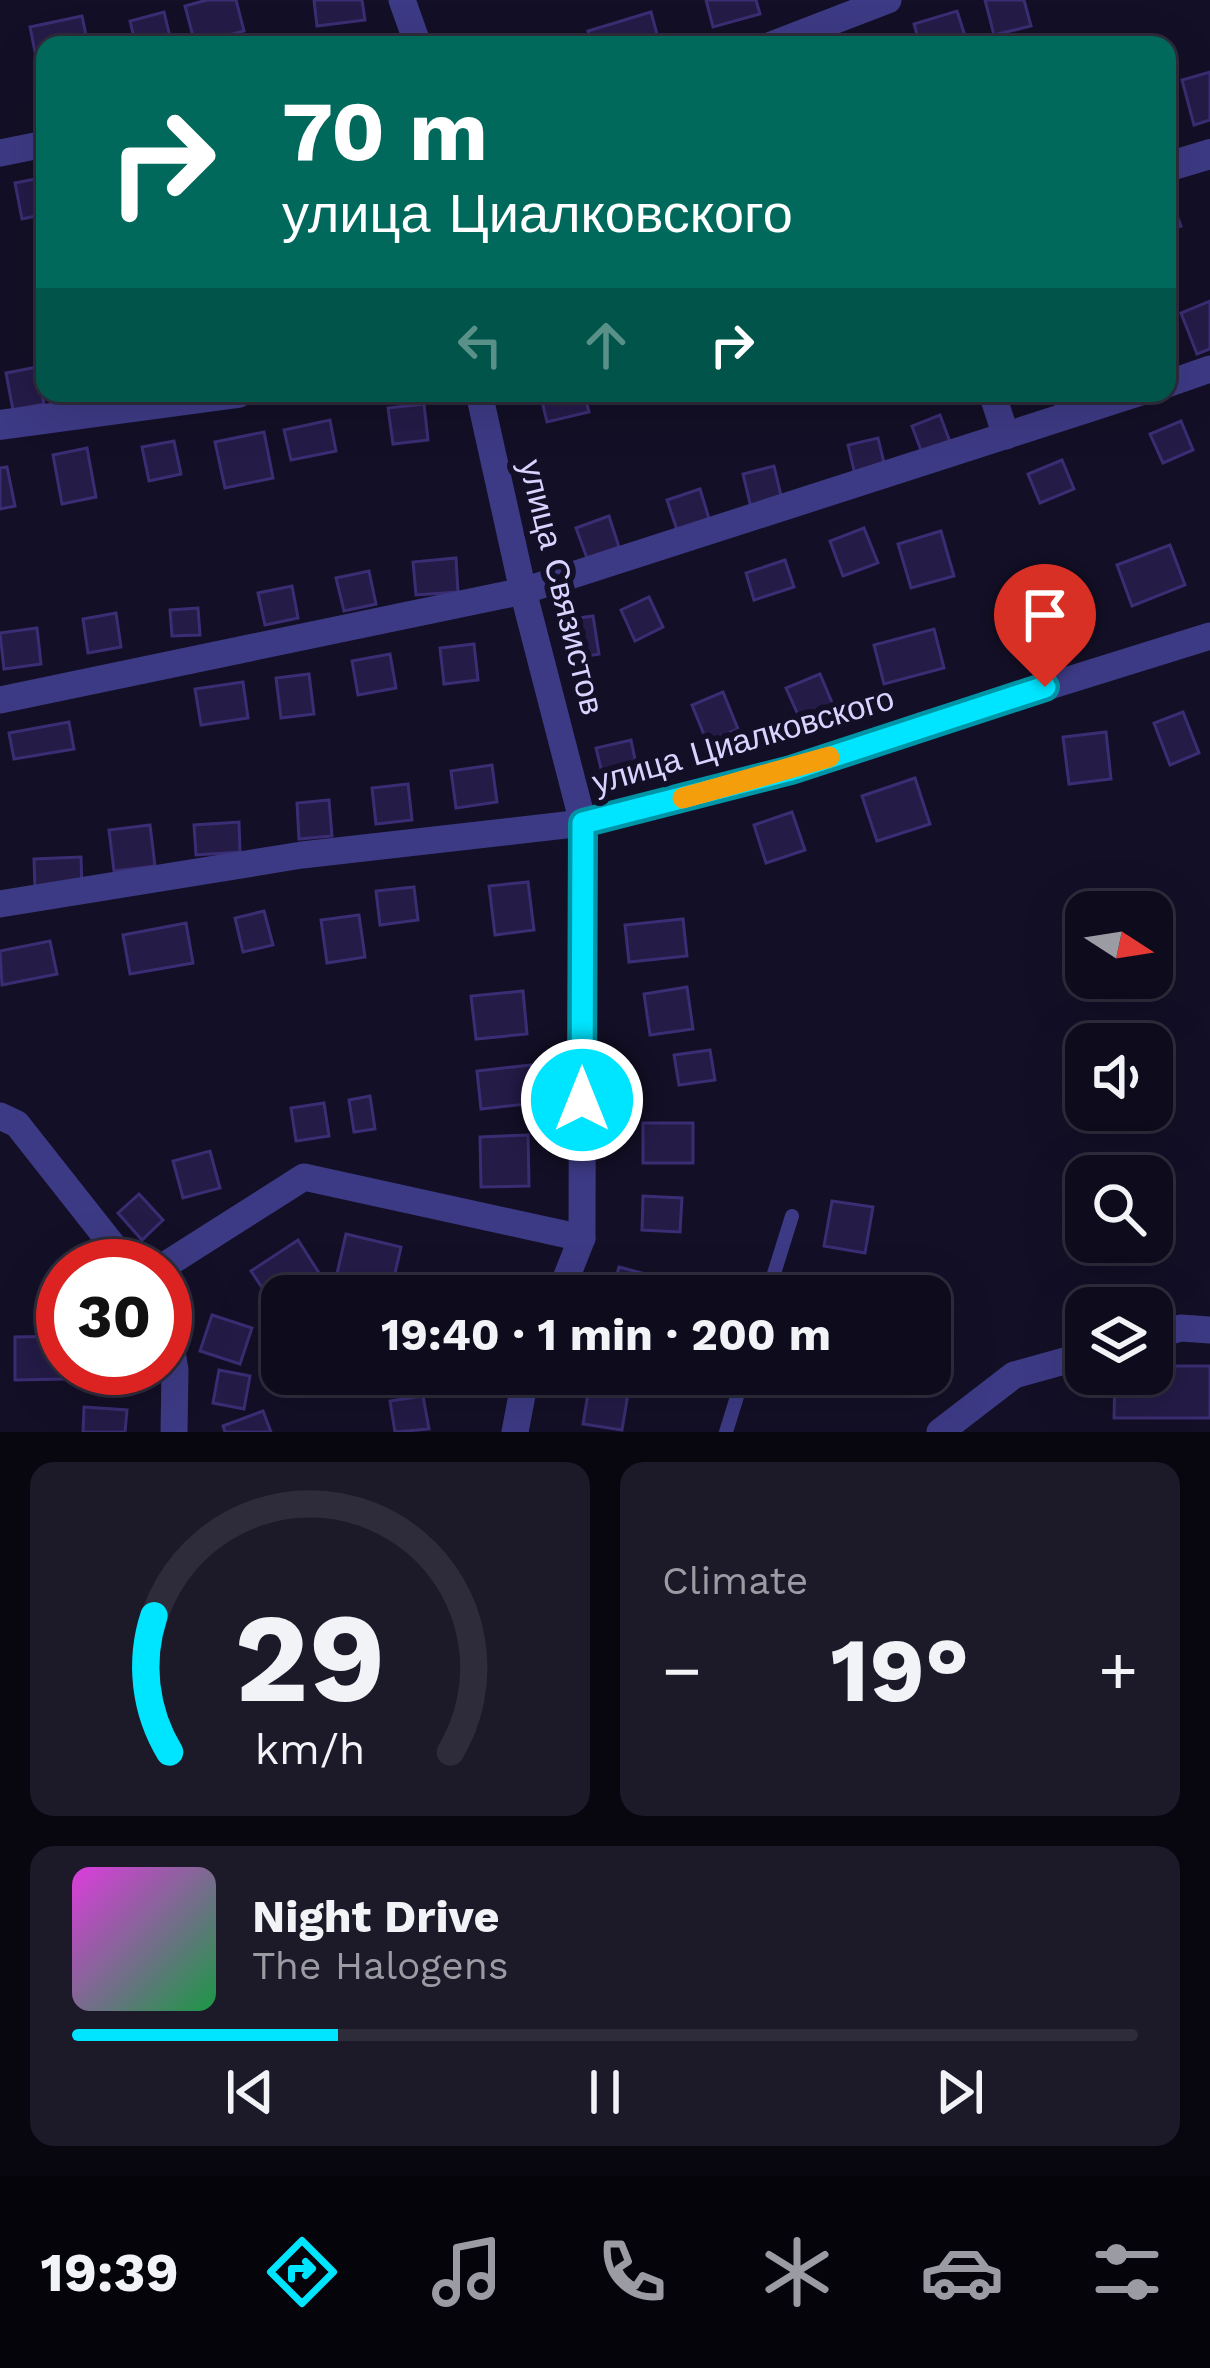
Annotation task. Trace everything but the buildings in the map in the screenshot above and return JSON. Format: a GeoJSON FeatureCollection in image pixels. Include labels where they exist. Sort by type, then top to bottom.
{"type":"FeatureCollection","features":[{"type":"Feature","properties":{"kind":"street"},"geometry":{"type":"LineString","coordinates":[[402,0],[415,36]]}},
{"type":"Feature","properties":{"kind":"street"},"geometry":{"type":"LineString","coordinates":[[794,36],[888,0]]}},
{"type":"Feature","properties":{"kind":"street"},"geometry":{"type":"LineString","coordinates":[[0,153],[36,146]]}},
{"type":"Feature","properties":{"kind":"street"},"geometry":{"type":"LineString","coordinates":[[1176,164],[1210,154]]}},
{"type":"Feature","properties":{"kind":"street"},"geometry":{"type":"LineString","coordinates":[[1176,381],[1210,370]]}},
{"type":"Feature","properties":{"kind":"street"},"geometry":{"type":"LineString","coordinates":[[0,425],[140,402]]}},
{"type":"Feature","properties":{"kind":"street","name":"улица Связистов"},"geometry":{"type":"LineString","coordinates":[[481,402],[583,823],[582,1238],[567,1275]]}},
{"type":"Feature","properties":{"kind":"street"},"geometry":{"type":"LineString","coordinates":[[995,402],[1006,436]]}},
{"type":"Feature","properties":{"kind":"street"},"geometry":{"type":"LineString","coordinates":[[0,700],[524,591],[1110,402]]}},
{"type":"Feature","properties":{"kind":"street","name":"улица Циалковского"},"geometry":{"type":"LineString","coordinates":[[0,904],[302,855],[583,823],[791,770],[1210,636]]}},
{"type":"Feature","properties":{"kind":"street"},"geometry":{"type":"LineString","coordinates":[[0,1116],[17,1124],[108,1239]]}},
{"type":"Feature","properties":{"kind":"street"},"geometry":{"type":"LineString","coordinates":[[192,1247],[304,1177],[582,1238]]}},
{"type":"Feature","properties":{"kind":"street"},"geometry":{"type":"LineString","coordinates":[[1173,1330],[1210,1330]]}},
{"type":"Feature","properties":{"kind":"street"},"geometry":{"type":"LineString","coordinates":[[940,1432],[1014,1375],[1065,1360]]}},
{"type":"Feature","properties":{"kind":"street"},"geometry":{"type":"LineString","coordinates":[[174,1432],[175,1395]]}},
{"type":"Feature","properties":{"kind":"street"},"geometry":{"type":"LineString","coordinates":[[515,1432],[522,1395]]}},
{"type":"Feature","properties":{"kind":"lane"},"geometry":{"type":"LineString","coordinates":[[774,1275],[792,1216]]}},
{"type":"Feature","properties":{"kind":"lane"},"geometry":{"type":"LineString","coordinates":[[726,1432],[737,1395]]}},
{"type":"Feature","properties":{"kind":"slow traffic"},"geometry":{"type":"LineString","coordinates":[[683,798],[829,757]]}},
{"type":"Feature","properties":{"kind":"route"},"geometry":{"type":"LineString","coordinates":[[582,1100],[583,823],[791,770],[1045,687]]}}]}
